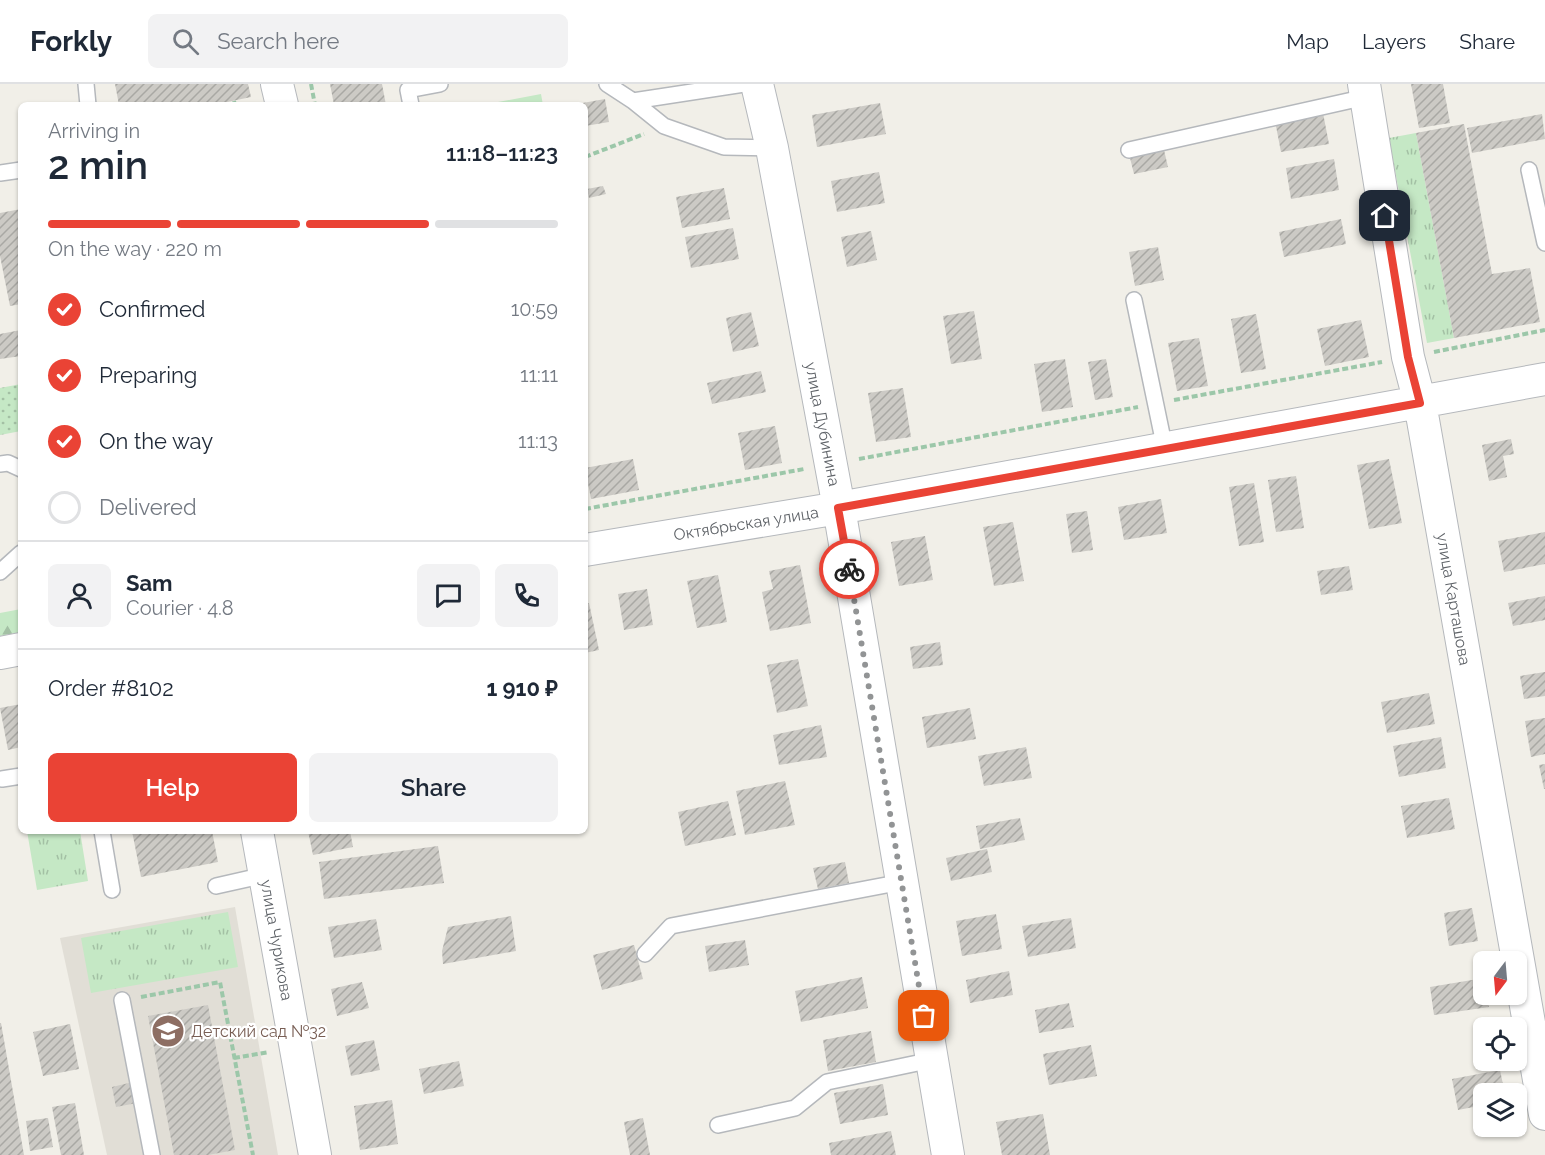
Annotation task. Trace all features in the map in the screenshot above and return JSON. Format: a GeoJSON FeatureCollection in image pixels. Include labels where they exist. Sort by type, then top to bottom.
{"type":"FeatureCollection","features":[{"type":"Feature","properties":{"kind":"street"},"geometry":{"type":"LineString","coordinates":[[277,84],[281,102]]}},
{"type":"Feature","properties":{"kind":"street","name":"улица Дубинина"},"geometry":{"type":"LineString","coordinates":[[757,84],[772,148],[838,508],[948,1155]]}},
{"type":"Feature","properties":{"kind":"street","name":"улица Карташова"},"geometry":{"type":"LineString","coordinates":[[1365,91],[1408,357],[1420,403],[1545,1114]]}},
{"type":"Feature","properties":{"kind":"street","name":"Октябрьская улица"},"geometry":{"type":"LineString","coordinates":[[588,550],[838,508],[1545,379]]}},
{"type":"Feature","properties":{"kind":"street"},"geometry":{"type":"LineString","coordinates":[[0,653],[18,650]]}},
{"type":"Feature","properties":{"kind":"street","name":"улица Чурикова"},"geometry":{"type":"LineString","coordinates":[[258,834],[315,1155]]}},
{"type":"Feature","properties":{"kind":"lane"},"geometry":{"type":"LineString","coordinates":[[86,84],[88,102]]}},
{"type":"Feature","properties":{"kind":"lane"},"geometry":{"type":"LineString","coordinates":[[410,102],[408,90],[440,84]]}},
{"type":"Feature","properties":{"kind":"lane"},"geometry":{"type":"LineString","coordinates":[[607,84],[664,126],[724,147],[772,148]]}},
{"type":"Feature","properties":{"kind":"lane"},"geometry":{"type":"LineString","coordinates":[[633,101],[744,84]]}},
{"type":"Feature","properties":{"kind":"lane"},"geometry":{"type":"LineString","coordinates":[[1129,150],[1365,91]]}},
{"type":"Feature","properties":{"kind":"lane"},"geometry":{"type":"LineString","coordinates":[[0,173],[18,170]]}},
{"type":"Feature","properties":{"kind":"lane"},"geometry":{"type":"LineString","coordinates":[[1529,170],[1545,243]]}},
{"type":"Feature","properties":{"kind":"lane"},"geometry":{"type":"LineString","coordinates":[[1134,300],[1165,449]]}},
{"type":"Feature","properties":{"kind":"lane"},"geometry":{"type":"LineString","coordinates":[[0,464],[8,463],[18,468]]}},
{"type":"Feature","properties":{"kind":"lane"},"geometry":{"type":"LineString","coordinates":[[0,572],[18,556]]}},
{"type":"Feature","properties":{"kind":"lane"},"geometry":{"type":"LineString","coordinates":[[2,779],[18,776]]}},
{"type":"Feature","properties":{"kind":"lane"},"geometry":{"type":"LineString","coordinates":[[103,834],[112,890]]}},
{"type":"Feature","properties":{"kind":"lane"},"geometry":{"type":"LineString","coordinates":[[216,886],[265,875]]}},
{"type":"Feature","properties":{"kind":"lane"},"geometry":{"type":"LineString","coordinates":[[645,954],[671,926],[902,882]]}},
{"type":"Feature","properties":{"kind":"lane"},"geometry":{"type":"LineString","coordinates":[[122,1000],[152,1155]]}},
{"type":"Feature","properties":{"kind":"lane"},"geometry":{"type":"LineString","coordinates":[[718,1125],[795,1108],[827,1082],[932,1060]]}},
{"type":"Feature","properties":{"kind":"path"},"geometry":{"type":"LineString","coordinates":[[311,84],[314,102]]}},
{"type":"Feature","properties":{"kind":"path"},"geometry":{"type":"LineString","coordinates":[[588,156],[664,126]]}},
{"type":"Feature","properties":{"kind":"path"},"geometry":{"type":"LineString","coordinates":[[588,508],[1545,330]]}},
{"type":"Feature","properties":{"kind":"path"},"geometry":{"type":"LineString","coordinates":[[122,1000],[220,982],[253,1155]]}},
{"type":"Feature","properties":{"kind":"shaded area","name":"Детский сад №32"},"geometry":{"type":"Polygon","coordinates":[[[235,907],[278,1155],[107,1155],[60,938],[235,907]]]}},
{"type":"Feature","properties":{"kind":"green space"},"geometry":{"type":"Polygon","coordinates":[[[541,94],[542,102],[498,102],[541,94]]]}},
{"type":"Feature","properties":{"kind":"green space"},"geometry":{"type":"Polygon","coordinates":[[[1416,133],[1454,338],[1427,343],[1389,138],[1416,133]]]}},
{"type":"Feature","properties":{"kind":"green space"},"geometry":{"type":"Polygon","coordinates":[[[18,385],[18,432],[0,435],[0,388],[18,385]]]}},
{"type":"Feature","properties":{"kind":"green space"},"geometry":{"type":"Polygon","coordinates":[[[18,610],[18,633],[0,636],[0,613],[18,610]]]}},
{"type":"Feature","properties":{"kind":"green space"},"geometry":{"type":"Polygon","coordinates":[[[28,834],[80,834],[88,881],[37,890],[28,834]]]}},
{"type":"Feature","properties":{"kind":"green space"},"geometry":{"type":"Polygon","coordinates":[[[228,912],[238,967],[91,993],[81,938],[228,912]]]}},
{"type":"Feature","properties":{"kind":"building"},"geometry":{"type":"Polygon","coordinates":[[[115,84],[248,84],[251,97],[227,102],[118,102],[115,84]]]}},
{"type":"Feature","properties":{"kind":"building"},"geometry":{"type":"Polygon","coordinates":[[[330,84],[382,84],[385,102],[333,102],[330,84]]]}},
{"type":"Feature","properties":{"kind":"building"},"geometry":{"type":"Polygon","coordinates":[[[1411,84],[1443,84],[1450,123],[1419,128],[1411,84]]]}},
{"type":"Feature","properties":{"kind":"building"},"geometry":{"type":"Polygon","coordinates":[[[605,99],[609,122],[588,126],[588,102],[605,99]]]}},
{"type":"Feature","properties":{"kind":"building"},"geometry":{"type":"Polygon","coordinates":[[[880,103],[886,134],[817,147],[812,115],[880,103]]]}},
{"type":"Feature","properties":{"kind":"building"},"geometry":{"type":"Polygon","coordinates":[[[1323,113],[1329,144],[1281,152],[1275,121],[1323,113]]]}},
{"type":"Feature","properties":{"kind":"building"},"geometry":{"type":"Polygon","coordinates":[[[1542,114],[1545,139],[1472,153],[1467,128],[1542,114]]]}},
{"type":"Feature","properties":{"kind":"building"},"geometry":{"type":"Polygon","coordinates":[[[1464,124],[1492,274],[1530,268],[1540,322],[1454,338],[1416,133],[1464,124]]]}},
{"type":"Feature","properties":{"kind":"building"},"geometry":{"type":"Polygon","coordinates":[[[1164,150],[1168,167],[1134,174],[1130,158],[1164,150]]]}},
{"type":"Feature","properties":{"kind":"building"},"geometry":{"type":"Polygon","coordinates":[[[1334,159],[1339,190],[1291,199],[1286,168],[1334,159]]]}},
{"type":"Feature","properties":{"kind":"building"},"geometry":{"type":"Polygon","coordinates":[[[879,172],[885,203],[837,212],[831,181],[879,172]]]}},
{"type":"Feature","properties":{"kind":"building"},"geometry":{"type":"Polygon","coordinates":[[[603,186],[606,194],[589,198],[588,189],[603,186]]]}},
{"type":"Feature","properties":{"kind":"building"},"geometry":{"type":"Polygon","coordinates":[[[724,188],[730,219],[682,228],[676,197],[724,188]]]}},
{"type":"Feature","properties":{"kind":"building"},"geometry":{"type":"Polygon","coordinates":[[[18,210],[18,305],[10,306],[0,256],[0,213],[18,210]]]}},
{"type":"Feature","properties":{"kind":"building"},"geometry":{"type":"Polygon","coordinates":[[[1341,219],[1346,244],[1284,257],[1279,232],[1341,219]]]}},
{"type":"Feature","properties":{"kind":"building"},"geometry":{"type":"Polygon","coordinates":[[[733,228],[739,259],[691,268],[685,237],[733,228]]]}},
{"type":"Feature","properties":{"kind":"building"},"geometry":{"type":"Polygon","coordinates":[[[871,231],[877,260],[847,267],[841,237],[871,231]]]}},
{"type":"Feature","properties":{"kind":"building"},"geometry":{"type":"Polygon","coordinates":[[[1158,247],[1164,280],[1135,286],[1129,252],[1158,247]]]}},
{"type":"Feature","properties":{"kind":"building"},"geometry":{"type":"Polygon","coordinates":[[[974,311],[982,359],[951,364],[943,316],[974,311]]]}},
{"type":"Feature","properties":{"kind":"building"},"geometry":{"type":"Polygon","coordinates":[[[751,312],[759,346],[733,352],[726,318],[751,312]]]}},
{"type":"Feature","properties":{"kind":"building"},"geometry":{"type":"Polygon","coordinates":[[[1256,314],[1266,369],[1241,373],[1231,319],[1256,314]]]}},
{"type":"Feature","properties":{"kind":"building"},"geometry":{"type":"Polygon","coordinates":[[[1361,320],[1369,357],[1325,366],[1317,329],[1361,320]]]}},
{"type":"Feature","properties":{"kind":"building"},"geometry":{"type":"Polygon","coordinates":[[[18,331],[18,356],[0,359],[0,334],[18,331]]]}},
{"type":"Feature","properties":{"kind":"building"},"geometry":{"type":"Polygon","coordinates":[[[1199,338],[1208,386],[1177,391],[1168,343],[1199,338]]]}},
{"type":"Feature","properties":{"kind":"building"},"geometry":{"type":"Polygon","coordinates":[[[1065,359],[1073,407],[1042,412],[1034,364],[1065,359]]]}},
{"type":"Feature","properties":{"kind":"building"},"geometry":{"type":"Polygon","coordinates":[[[1106,359],[1113,397],[1095,400],[1088,362],[1106,359]]]}},
{"type":"Feature","properties":{"kind":"building"},"geometry":{"type":"Polygon","coordinates":[[[761,371],[766,392],[712,404],[707,383],[761,371]]]}},
{"type":"Feature","properties":{"kind":"building"},"geometry":{"type":"Polygon","coordinates":[[[903,388],[911,437],[876,442],[868,393],[903,388]]]}},
{"type":"Feature","properties":{"kind":"building"},"geometry":{"type":"Polygon","coordinates":[[[775,426],[782,463],[745,470],[738,433],[775,426]]]}},
{"type":"Feature","properties":{"kind":"building"},"geometry":{"type":"Polygon","coordinates":[[[1511,439],[1514,454],[1503,456],[1507,477],[1489,481],[1482,445],[1511,439]]]}},
{"type":"Feature","properties":{"kind":"building"},"geometry":{"type":"Polygon","coordinates":[[[633,459],[639,490],[591,499],[588,467],[633,459]]]}},
{"type":"Feature","properties":{"kind":"building"},"geometry":{"type":"Polygon","coordinates":[[[1389,459],[1402,523],[1369,529],[1357,465],[1389,459]]]}},
{"type":"Feature","properties":{"kind":"building"},"geometry":{"type":"Polygon","coordinates":[[[1296,476],[1304,528],[1276,532],[1268,480],[1296,476]]]}},
{"type":"Feature","properties":{"kind":"building"},"geometry":{"type":"Polygon","coordinates":[[[1254,483],[1264,542],[1239,546],[1229,487],[1254,483]]]}},
{"type":"Feature","properties":{"kind":"building"},"geometry":{"type":"Polygon","coordinates":[[[1161,499],[1167,533],[1124,540],[1118,507],[1161,499]]]}},
{"type":"Feature","properties":{"kind":"building"},"geometry":{"type":"Polygon","coordinates":[[[1087,511],[1093,550],[1072,553],[1066,514],[1087,511]]]}},
{"type":"Feature","properties":{"kind":"building"},"geometry":{"type":"Polygon","coordinates":[[[1013,522],[1024,581],[994,586],[983,527],[1013,522]]]}},
{"type":"Feature","properties":{"kind":"building"},"geometry":{"type":"Polygon","coordinates":[[[1545,532],[1545,564],[1504,572],[1498,541],[1545,532]]]}},
{"type":"Feature","properties":{"kind":"building"},"geometry":{"type":"Polygon","coordinates":[[[925,536],[933,580],[899,586],[891,542],[925,536]]]}},
{"type":"Feature","properties":{"kind":"building"},"geometry":{"type":"Polygon","coordinates":[[[800,565],[811,623],[770,631],[762,592],[773,589],[769,571],[800,565]]]}},
{"type":"Feature","properties":{"kind":"building"},"geometry":{"type":"Polygon","coordinates":[[[1349,566],[1353,590],[1321,595],[1317,571],[1349,566]]]}},
{"type":"Feature","properties":{"kind":"building"},"geometry":{"type":"Polygon","coordinates":[[[718,575],[727,622],[697,628],[687,581],[718,575]]]}},
{"type":"Feature","properties":{"kind":"building"},"geometry":{"type":"Polygon","coordinates":[[[647,589],[653,625],[624,630],[618,594],[647,589]]]}},
{"type":"Feature","properties":{"kind":"building"},"geometry":{"type":"Polygon","coordinates":[[[1545,596],[1545,620],[1513,626],[1508,603],[1545,596]]]}},
{"type":"Feature","properties":{"kind":"building"},"geometry":{"type":"Polygon","coordinates":[[[588,603],[599,650],[588,652],[588,603]]]}},
{"type":"Feature","properties":{"kind":"building"},"geometry":{"type":"Polygon","coordinates":[[[940,642],[943,665],[913,669],[910,647],[940,642]]]}},
{"type":"Feature","properties":{"kind":"building"},"geometry":{"type":"Polygon","coordinates":[[[798,659],[808,706],[777,713],[767,665],[798,659]]]}},
{"type":"Feature","properties":{"kind":"building"},"geometry":{"type":"Polygon","coordinates":[[[1545,672],[1545,696],[1524,699],[1520,676],[1545,672]]]}},
{"type":"Feature","properties":{"kind":"building"},"geometry":{"type":"Polygon","coordinates":[[[1429,693],[1435,724],[1387,733],[1381,702],[1429,693]]]}},
{"type":"Feature","properties":{"kind":"building"},"geometry":{"type":"Polygon","coordinates":[[[18,705],[18,748],[8,750],[0,708],[18,705]]]}},
{"type":"Feature","properties":{"kind":"building"},"geometry":{"type":"Polygon","coordinates":[[[970,708],[976,739],[927,748],[922,717],[970,708]]]}},
{"type":"Feature","properties":{"kind":"building"},"geometry":{"type":"Polygon","coordinates":[[[1545,718],[1545,754],[1531,757],[1525,721],[1545,718]]]}},
{"type":"Feature","properties":{"kind":"building"},"geometry":{"type":"Polygon","coordinates":[[[821,725],[827,757],[779,765],[773,735],[821,725]]]}},
{"type":"Feature","properties":{"kind":"building"},"geometry":{"type":"Polygon","coordinates":[[[1441,737],[1446,768],[1399,777],[1393,746],[1441,737]]]}},
{"type":"Feature","properties":{"kind":"building"},"geometry":{"type":"Polygon","coordinates":[[[1026,747],[1032,778],[984,786],[978,756],[1026,747]]]}},
{"type":"Feature","properties":{"kind":"building"},"geometry":{"type":"Polygon","coordinates":[[[1545,764],[1545,789],[1544,789],[1539,765],[1545,764]]]}},
{"type":"Feature","properties":{"kind":"building"},"geometry":{"type":"Polygon","coordinates":[[[785,781],[795,825],[745,835],[736,791],[785,781]]]}},
{"type":"Feature","properties":{"kind":"building"},"geometry":{"type":"Polygon","coordinates":[[[1449,798],[1455,829],[1407,838],[1401,806],[1449,798]]]}},
{"type":"Feature","properties":{"kind":"building"},"geometry":{"type":"Polygon","coordinates":[[[728,801],[736,835],[685,846],[678,812],[728,801]]]}},
{"type":"Feature","properties":{"kind":"building"},"geometry":{"type":"Polygon","coordinates":[[[1020,818],[1025,840],[980,849],[976,826],[1020,818]]]}},
{"type":"Feature","properties":{"kind":"building"},"geometry":{"type":"Polygon","coordinates":[[[133,834],[213,834],[218,862],[141,877],[133,834]]]}},
{"type":"Feature","properties":{"kind":"building"},"geometry":{"type":"Polygon","coordinates":[[[309,834],[351,834],[353,847],[313,855],[309,834]]]}},
{"type":"Feature","properties":{"kind":"building"},"geometry":{"type":"Polygon","coordinates":[[[438,846],[444,883],[324,899],[319,862],[438,846]]]}},
{"type":"Feature","properties":{"kind":"building"},"geometry":{"type":"Polygon","coordinates":[[[987,849],[992,872],[951,881],[946,858],[987,849]]]}},
{"type":"Feature","properties":{"kind":"building"},"geometry":{"type":"Polygon","coordinates":[[[845,862],[849,883],[818,889],[813,868],[845,862]]]}},
{"type":"Feature","properties":{"kind":"building"},"geometry":{"type":"Polygon","coordinates":[[[1472,908],[1478,941],[1449,946],[1444,913],[1472,908]]]}},
{"type":"Feature","properties":{"kind":"building"},"geometry":{"type":"Polygon","coordinates":[[[996,914],[1002,949],[962,956],[956,921],[996,914]]]}},
{"type":"Feature","properties":{"kind":"building"},"geometry":{"type":"Polygon","coordinates":[[[511,916],[516,951],[443,964],[442,951],[448,927],[511,916]]]}},
{"type":"Feature","properties":{"kind":"building"},"geometry":{"type":"Polygon","coordinates":[[[1071,918],[1076,948],[1028,957],[1022,926],[1071,918]]]}},
{"type":"Feature","properties":{"kind":"building"},"geometry":{"type":"Polygon","coordinates":[[[376,919],[382,950],[334,958],[328,927],[376,919]]]}},
{"type":"Feature","properties":{"kind":"building"},"geometry":{"type":"Polygon","coordinates":[[[745,940],[749,965],[709,972],[705,946],[745,940]]]}},
{"type":"Feature","properties":{"kind":"building"},"geometry":{"type":"Polygon","coordinates":[[[634,945],[643,979],[602,990],[593,955],[634,945]]]}},
{"type":"Feature","properties":{"kind":"building"},"geometry":{"type":"Polygon","coordinates":[[[1009,971],[1013,995],[970,1003],[966,980],[1009,971]]]}},
{"type":"Feature","properties":{"kind":"building"},"geometry":{"type":"Polygon","coordinates":[[[862,977],[868,1008],[801,1022],[795,991],[862,977]]]}},
{"type":"Feature","properties":{"kind":"building"},"geometry":{"type":"Polygon","coordinates":[[[1473,980],[1473,1005],[1489,1005],[1489,1007],[1434,1015],[1430,987],[1473,980]]]}},
{"type":"Feature","properties":{"kind":"building"},"geometry":{"type":"Polygon","coordinates":[[[362,982],[369,1008],[337,1016],[331,989],[362,982]]]}},
{"type":"Feature","properties":{"kind":"building"},"geometry":{"type":"Polygon","coordinates":[[[1069,1003],[1074,1027],[1039,1033],[1035,1010],[1069,1003]]]}},
{"type":"Feature","properties":{"kind":"building"},"geometry":{"type":"Polygon","coordinates":[[[208,1005],[235,1150],[208,1155],[174,1155],[148,1016],[208,1005]]]}},
{"type":"Feature","properties":{"kind":"building"},"geometry":{"type":"Polygon","coordinates":[[[1,1023],[24,1155],[0,1155],[1,1023]]]}},
{"type":"Feature","properties":{"kind":"building"},"geometry":{"type":"Polygon","coordinates":[[[70,1024],[79,1069],[43,1076],[33,1032],[70,1024]]]}},
{"type":"Feature","properties":{"kind":"building"},"geometry":{"type":"Polygon","coordinates":[[[871,1031],[876,1062],[828,1071],[823,1040],[871,1031]]]}},
{"type":"Feature","properties":{"kind":"building"},"geometry":{"type":"Polygon","coordinates":[[[374,1040],[380,1070],[351,1076],[345,1046],[374,1040]]]}},
{"type":"Feature","properties":{"kind":"building"},"geometry":{"type":"Polygon","coordinates":[[[1091,1045],[1097,1076],[1049,1085],[1043,1054],[1091,1045]]]}},
{"type":"Feature","properties":{"kind":"building"},"geometry":{"type":"Polygon","coordinates":[[[459,1061],[464,1086],[424,1094],[419,1069],[459,1061]]]}},
{"type":"Feature","properties":{"kind":"building"},"geometry":{"type":"Polygon","coordinates":[[[1500,1071],[1503,1083],[1473,1083],[1473,1107],[1458,1110],[1452,1079],[1500,1071]]]}},
{"type":"Feature","properties":{"kind":"building"},"geometry":{"type":"Polygon","coordinates":[[[133,1082],[137,1103],[116,1107],[112,1087],[133,1082]]]}},
{"type":"Feature","properties":{"kind":"building"},"geometry":{"type":"Polygon","coordinates":[[[883,1084],[888,1115],[840,1124],[834,1093],[883,1084]]]}},
{"type":"Feature","properties":{"kind":"building"},"geometry":{"type":"Polygon","coordinates":[[[392,1100],[398,1144],[360,1150],[354,1106],[392,1100]]]}},
{"type":"Feature","properties":{"kind":"building"},"geometry":{"type":"Polygon","coordinates":[[[75,1103],[84,1155],[61,1155],[52,1107],[75,1103]]]}},
{"type":"Feature","properties":{"kind":"building"},"geometry":{"type":"Polygon","coordinates":[[[1043,1114],[1050,1155],[1002,1155],[996,1122],[1043,1114]]]}},
{"type":"Feature","properties":{"kind":"building"},"geometry":{"type":"Polygon","coordinates":[[[48,1118],[53,1147],[30,1151],[26,1121],[48,1118]]]}},
{"type":"Feature","properties":{"kind":"building"},"geometry":{"type":"Polygon","coordinates":[[[643,1118],[650,1155],[630,1155],[624,1122],[643,1118]]]}},
{"type":"Feature","properties":{"kind":"building"},"geometry":{"type":"Polygon","coordinates":[[[891,1131],[896,1155],[831,1155],[829,1143],[891,1131]]]}},
{"type":"Feature","properties":{"kind":"way so far"},"geometry":{"type":"LineString","coordinates":[[849,569],[924,1016]]}},
{"type":"Feature","properties":{"kind":"place","name":"Детский сад №32"},"geometry":{"type":"Point","coordinates":[168,1031]}},
{"type":"Feature","properties":{"kind":"route"},"geometry":{"type":"LineString","coordinates":[[849,569],[838,508],[1420,403],[1408,357],[1385,216]]}}]}
